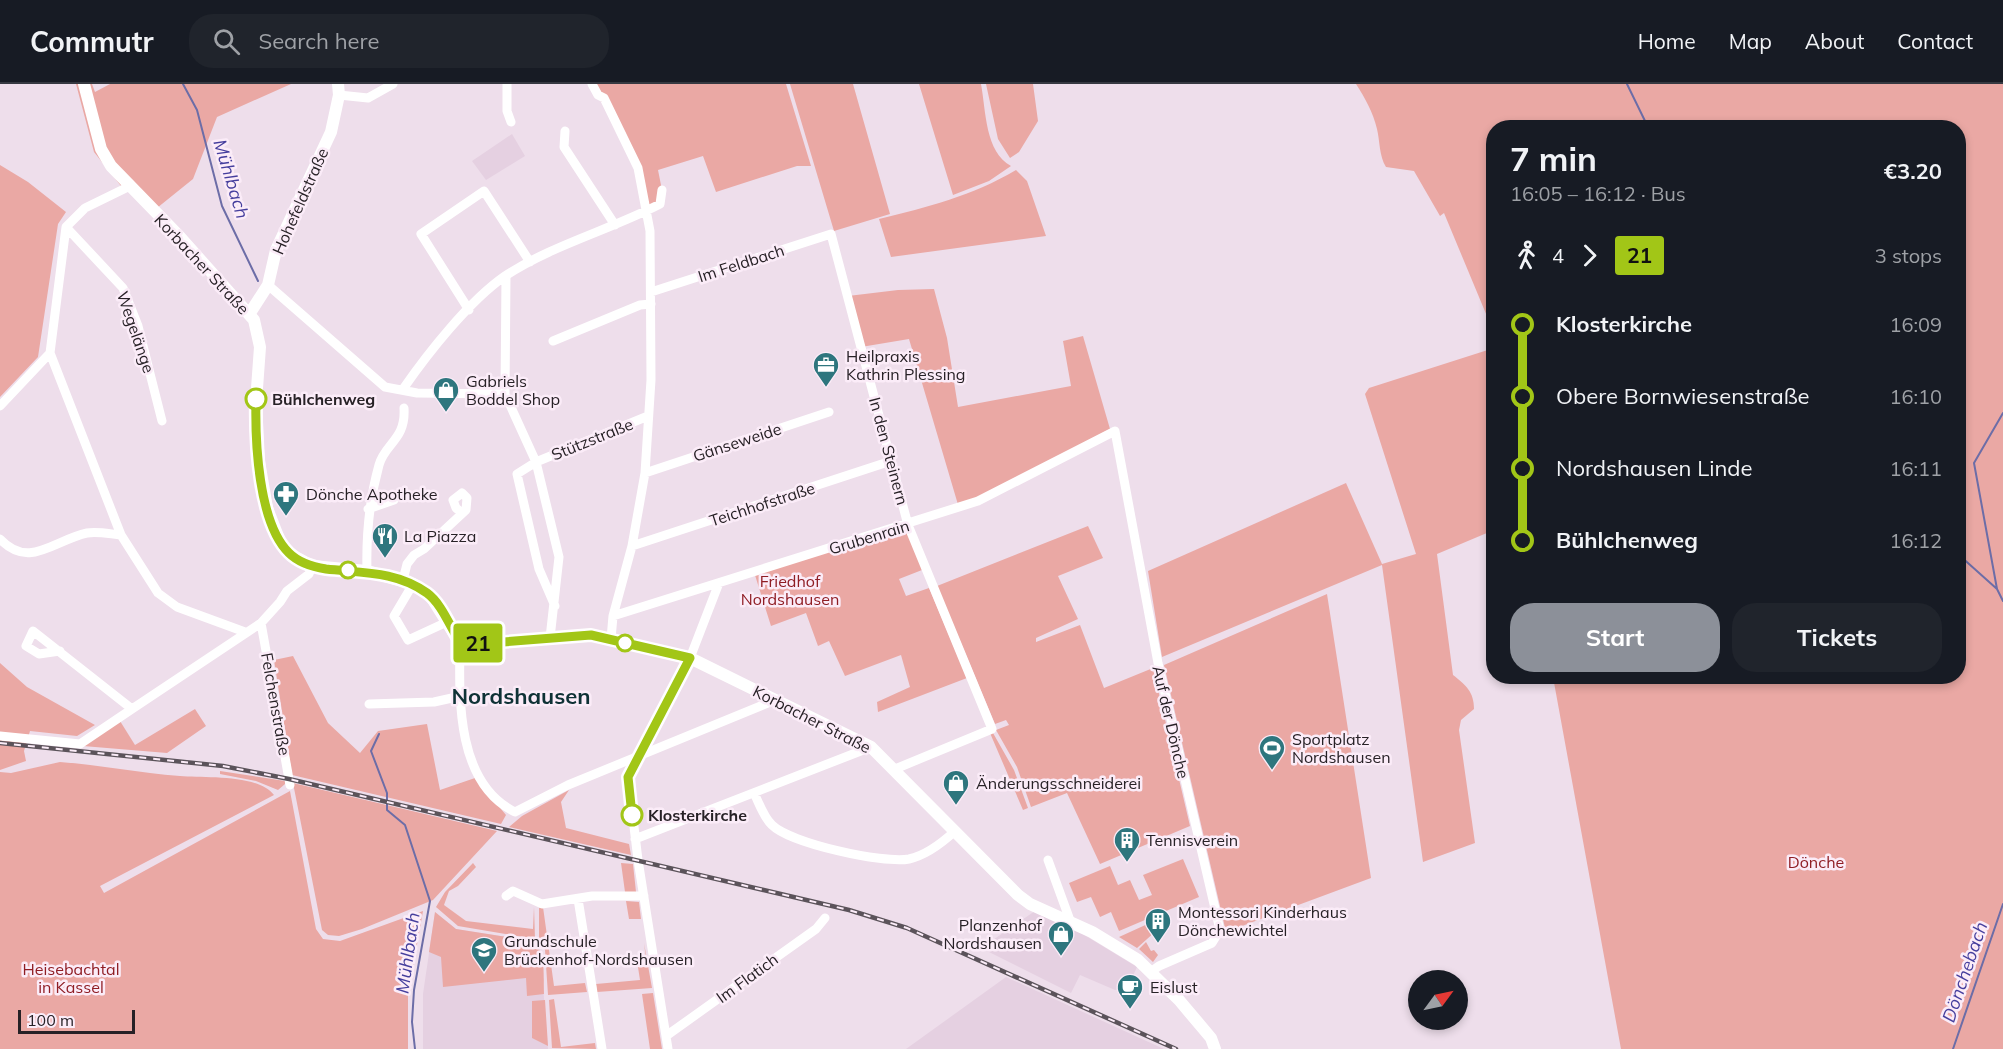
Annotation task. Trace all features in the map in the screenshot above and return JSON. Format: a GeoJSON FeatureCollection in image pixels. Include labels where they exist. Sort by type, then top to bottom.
{"type":"FeatureCollection","features":[{"type":"Feature","properties":{"kind":"street","name":"Korbacher Straße"},"geometry":{"type":"LineString","coordinates":[[84,84],[101,149],[128,186],[180,237],[250,313],[258,331],[260,347],[256,402],[259,461],[267,508],[281,544],[290,554],[312,566],[367,571],[408,582],[429,595],[460,642],[465,645],[591,635],[690,658],[871,747],[1018,895],[1030,904],[1118,946],[1152,972],[1211,1038],[1215,1049]]}},
{"type":"Feature","properties":{"kind":"street"},"geometry":{"type":"LineString","coordinates":[[339,90],[368,98],[376,89],[393,84]]}},
{"type":"Feature","properties":{"kind":"street"},"geometry":{"type":"LineString","coordinates":[[507,84],[507,111],[511,122]]}},
{"type":"Feature","properties":{"kind":"street"},"geometry":{"type":"LineString","coordinates":[[592,84],[598,95],[604,98],[638,168],[648,211],[651,292],[651,380],[645,473],[632,546],[613,616],[611,639]]}},
{"type":"Feature","properties":{"kind":"street","name":"Hohefeldstraße"},"geometry":{"type":"LineString","coordinates":[[250,313],[268,285],[276,250],[331,132],[339,90]]}},
{"type":"Feature","properties":{"kind":"street"},"geometry":{"type":"LineString","coordinates":[[565,131],[564,147],[615,225]]}},
{"type":"Feature","properties":{"kind":"street"},"geometry":{"type":"LineString","coordinates":[[128,186],[85,208],[66,227],[50,353],[121,535],[158,593],[177,607],[245,632]]}},
{"type":"Feature","properties":{"kind":"street"},"geometry":{"type":"LineString","coordinates":[[403,389],[425,357],[469,310],[506,276],[530,262],[648,211],[660,204],[662,190]]}},
{"type":"Feature","properties":{"kind":"street"},"geometry":{"type":"LineString","coordinates":[[469,310],[421,234],[484,191],[530,262]]}},
{"type":"Feature","properties":{"kind":"street","name":"Wegelänge"},"geometry":{"type":"LineString","coordinates":[[66,227],[123,288],[138,326],[162,421]]}},
{"type":"Feature","properties":{"kind":"street","name":"Im Feldbach"},"geometry":{"type":"LineString","coordinates":[[651,292],[831,234]]}},
{"type":"Feature","properties":{"kind":"street","name":"In den Steinern"},"geometry":{"type":"LineString","coordinates":[[831,234],[908,525],[992,729],[895,769]]}},
{"type":"Feature","properties":{"kind":"street"},"geometry":{"type":"LineString","coordinates":[[506,276],[505,394],[536,462],[559,557],[550,638]]}},
{"type":"Feature","properties":{"kind":"street"},"geometry":{"type":"LineString","coordinates":[[268,285],[385,387],[417,393],[505,394]]}},
{"type":"Feature","properties":{"kind":"street"},"geometry":{"type":"LineString","coordinates":[[553,341],[640,304],[651,304]]}},
{"type":"Feature","properties":{"kind":"street"},"geometry":{"type":"LineString","coordinates":[[0,406],[50,353]]}},
{"type":"Feature","properties":{"kind":"street"},"geometry":{"type":"LineString","coordinates":[[367,571],[368,509],[379,462],[393,445],[405,421],[404,408]]}},
{"type":"Feature","properties":{"kind":"street","name":"Gänseweide"},"geometry":{"type":"LineString","coordinates":[[645,473],[829,412]]}},
{"type":"Feature","properties":{"kind":"street","name":"Stützstraße"},"geometry":{"type":"LineString","coordinates":[[536,462],[648,416]]}},
{"type":"Feature","properties":{"kind":"street","name":"Grubenrain"},"geometry":{"type":"LineString","coordinates":[[613,616],[908,525],[978,501],[1115,431]]}},
{"type":"Feature","properties":{"kind":"street","name":"Auf der Dönche"},"geometry":{"type":"LineString","coordinates":[[1115,431],[1158,663],[1220,930],[1212,943],[1159,966],[1152,972]]}},
{"type":"Feature","properties":{"kind":"street","name":"Teichhofstraße"},"geometry":{"type":"LineString","coordinates":[[632,546],[891,461]]}},
{"type":"Feature","properties":{"kind":"street"},"geometry":{"type":"LineString","coordinates":[[536,462],[520,470],[517,480],[543,583],[555,607]]}},
{"type":"Feature","properties":{"kind":"street"},"geometry":{"type":"LineString","coordinates":[[368,509],[394,500]]}},
{"type":"Feature","properties":{"kind":"street"},"geometry":{"type":"LineString","coordinates":[[447,622],[408,640],[394,616],[408,582],[408,564],[414,555],[424,549],[462,513]]}},
{"type":"Feature","properties":{"kind":"street"},"geometry":{"type":"LineString","coordinates":[[0,539],[11,551],[31,554],[88,532],[121,535]]}},
{"type":"Feature","properties":{"kind":"street"},"geometry":{"type":"LineString","coordinates":[[0,736],[80,744],[261,623],[280,603],[287,591],[309,574],[312,566]]}},
{"type":"Feature","properties":{"kind":"street"},"geometry":{"type":"LineString","coordinates":[[668,1049],[635,840],[628,777],[636,757],[647,742],[690,658],[719,583]]}},
{"type":"Feature","properties":{"kind":"street","name":"Felchenstraße"},"geometry":{"type":"LineString","coordinates":[[261,623],[290,785]]}},
{"type":"Feature","properties":{"kind":"street"},"geometry":{"type":"LineString","coordinates":[[460,642],[463,728],[477,773],[497,800],[514,812],[568,785],[775,700]]}},
{"type":"Feature","properties":{"kind":"street"},"geometry":{"type":"LineString","coordinates":[[60,651],[132,709]]}},
{"type":"Feature","properties":{"kind":"street"},"geometry":{"type":"LineString","coordinates":[[369,704],[434,702],[461,696]]}},
{"type":"Feature","properties":{"kind":"street"},"geometry":{"type":"LineString","coordinates":[[635,840],[871,747]]}},
{"type":"Feature","properties":{"kind":"street"},"geometry":{"type":"LineString","coordinates":[[754,793],[772,826],[792,838],[873,857],[907,860],[924,855],[955,831]]}},
{"type":"Feature","properties":{"kind":"street"},"geometry":{"type":"LineString","coordinates":[[1048,860],[1071,923]]}},
{"type":"Feature","properties":{"kind":"street"},"geometry":{"type":"LineString","coordinates":[[506,896],[513,891],[542,903],[592,896],[644,896]]}},
{"type":"Feature","properties":{"kind":"street"},"geometry":{"type":"LineString","coordinates":[[579,899],[602,1049]]}},
{"type":"Feature","properties":{"kind":"street","name":"Im Flatich"},"geometry":{"type":"LineString","coordinates":[[666,1036],[816,929],[825,918]]}},
{"type":"Feature","properties":{"kind":"shaded area"},"geometry":{"type":"Polygon","coordinates":[[[512,134],[525,156],[486,180],[472,161],[512,134]]]}},
{"type":"Feature","properties":{"kind":"shaded area","name":"Planzenhof Nordshausen"},"geometry":{"type":"Polygon","coordinates":[[[1035,911],[1081,933],[1137,967],[1127,989],[1115,990],[1080,975],[1071,993],[981,948],[1035,911]]]}},
{"type":"Feature","properties":{"kind":"shaded area","name":"Grundschule Brückenhof-Nordshausen"},"geometry":{"type":"Polygon","coordinates":[[[435,912],[456,929],[532,941],[540,947],[548,1049],[423,1049],[423,994],[435,912]]]}},
{"type":"Feature","properties":{"kind":"shaded area"},"geometry":{"type":"Polygon","coordinates":[[[1006,977],[1164,1049],[906,1049],[1006,977]]]}},
{"type":"Feature","properties":{"kind":"green space"},"geometry":{"type":"Polygon","coordinates":[[[76,84],[92,84],[95,92],[110,84],[291,84],[217,117],[193,179],[157,208],[130,180],[121,186],[94,152],[76,84]]]}},
{"type":"Feature","properties":{"kind":"green space"},"geometry":{"type":"Polygon","coordinates":[[[592,84],[786,84],[811,166],[797,166],[716,192],[703,156],[658,170],[662,190],[660,204],[648,211],[638,168],[592,84]]]}},
{"type":"Feature","properties":{"kind":"green space"},"geometry":{"type":"Polygon","coordinates":[[[790,84],[853,84],[890,214],[834,231],[790,84]]]}},
{"type":"Feature","properties":{"kind":"green space"},"geometry":{"type":"Polygon","coordinates":[[[919,84],[981,84],[991,141],[1002,160],[1011,166],[989,181],[953,195],[919,84]]]}},
{"type":"Feature","properties":{"kind":"green space"},"geometry":{"type":"Polygon","coordinates":[[[986,84],[1033,84],[1038,121],[1019,152],[1010,158],[998,139],[986,84]]]}},
{"type":"Feature","properties":{"kind":"green space","name":"Dönche"},"geometry":{"type":"Polygon","coordinates":[[[1356,84],[2003,84],[2003,1049],[1621,1049],[1554,684],[1966,684],[1966,120],[1486,120],[1486,314],[1444,213],[1440,216],[1414,171],[1386,167],[1382,158],[1377,129],[1366,100],[1356,84]]]}},
{"type":"Feature","properties":{"kind":"green space"},"geometry":{"type":"Polygon","coordinates":[[[0,165],[28,182],[66,212],[58,224],[38,357],[0,397],[0,165]]]}},
{"type":"Feature","properties":{"kind":"green space"},"geometry":{"type":"Polygon","coordinates":[[[1016,170],[1027,181],[1046,236],[891,257],[879,219],[966,194],[1016,170]]]}},
{"type":"Feature","properties":{"kind":"green space"},"geometry":{"type":"Polygon","coordinates":[[[934,289],[947,338],[958,407],[1071,386],[1063,341],[1083,336],[1110,429],[959,508],[909,339],[861,347],[848,296],[898,290],[934,289]]]}},
{"type":"Feature","properties":{"kind":"green space"},"geometry":{"type":"Polygon","coordinates":[[[1486,351],[1486,533],[1437,554],[1453,675],[1468,689],[1474,703],[1474,709],[1461,720],[1459,730],[1475,843],[1423,862],[1382,565],[1162,657],[1148,571],[1346,483],[1382,564],[1416,554],[1365,394],[1369,388],[1486,351]]]}},
{"type":"Feature","properties":{"kind":"green space","name":"Friedhof Nordshausen"},"geometry":{"type":"Polygon","coordinates":[[[908,525],[922,570],[899,579],[906,596],[929,588],[967,678],[878,712],[877,702],[910,687],[901,655],[845,676],[829,641],[818,646],[806,613],[771,626],[754,572],[908,525]]]}},
{"type":"Feature","properties":{"kind":"green space"},"geometry":{"type":"Polygon","coordinates":[[[1088,526],[1103,558],[1058,576],[1078,619],[1036,638],[1036,642],[1080,625],[1104,688],[1153,668],[1190,826],[1100,864],[1067,793],[1031,807],[1017,767],[996,730],[1009,725],[1006,720],[995,724],[937,586],[1088,526]]]}},
{"type":"Feature","properties":{"kind":"green space","name":"Sportplatz Nordshausen"},"geometry":{"type":"Polygon","coordinates":[[[1327,594],[1371,878],[1226,932],[1164,665],[1327,594]]]}},
{"type":"Feature","properties":{"kind":"green space"},"geometry":{"type":"Polygon","coordinates":[[[293,656],[328,723],[360,753],[378,731],[427,724],[440,790],[475,778],[506,815],[501,824],[292,775],[274,660],[293,656]]]}},
{"type":"Feature","properties":{"kind":"green space"},"geometry":{"type":"Polygon","coordinates":[[[0,663],[27,687],[95,725],[77,736],[30,731],[24,751],[26,761],[0,770],[0,663]]]}},
{"type":"Feature","properties":{"kind":"green space"},"geometry":{"type":"Polygon","coordinates":[[[195,709],[206,726],[167,753],[83,746],[120,721],[135,745],[195,709]]]}},
{"type":"Feature","properties":{"kind":"green space"},"geometry":{"type":"Polygon","coordinates":[[[990,733],[993,733],[1014,770],[1028,808],[1023,810],[990,733]]]}},
{"type":"Feature","properties":{"kind":"green space","name":"Heisebachtal in Kassel"},"geometry":{"type":"Polygon","coordinates":[[[60,762],[165,775],[244,780],[266,788],[274,795],[100,886],[104,893],[290,791],[316,929],[323,939],[340,941],[423,911],[408,995],[408,1049],[0,1049],[0,772],[11,773],[60,762]]]}},
{"type":"Feature","properties":{"kind":"green space"},"geometry":{"type":"Polygon","coordinates":[[[220,771],[285,781],[285,784],[278,790],[256,781],[220,774],[220,771]]]}},
{"type":"Feature","properties":{"kind":"green space"},"geometry":{"type":"Polygon","coordinates":[[[293,783],[497,831],[433,900],[362,929],[339,936],[328,935],[322,930],[293,783]]]}},
{"type":"Feature","properties":{"kind":"green space"},"geometry":{"type":"Polygon","coordinates":[[[569,790],[561,802],[566,828],[629,844],[631,855],[509,827],[522,816],[569,790]]]}},
{"type":"Feature","properties":{"kind":"green space"},"geometry":{"type":"Polygon","coordinates":[[[1183,859],[1199,897],[1119,931],[1111,912],[1100,917],[1091,897],[1077,902],[1069,883],[1110,866],[1118,885],[1130,880],[1139,900],[1152,895],[1143,875],[1183,859]]]}},
{"type":"Feature","properties":{"kind":"green space"},"geometry":{"type":"Polygon","coordinates":[[[473,863],[476,867],[458,886],[449,891],[444,905],[466,921],[533,929],[534,907],[535,939],[458,926],[436,907],[445,892],[473,863]]]}},
{"type":"Feature","properties":{"kind":"green space"},"geometry":{"type":"Polygon","coordinates":[[[621,863],[633,864],[636,892],[625,892],[621,863]]]}},
{"type":"Feature","properties":{"kind":"green space"},"geometry":{"type":"Polygon","coordinates":[[[626,901],[639,902],[641,919],[629,919],[626,901]]]}},
{"type":"Feature","properties":{"kind":"green space"},"geometry":{"type":"Polygon","coordinates":[[[543,907],[554,986],[585,983],[587,992],[548,995],[545,950],[539,941],[539,908],[543,907]]]}},
{"type":"Feature","properties":{"kind":"green space"},"geometry":{"type":"Polygon","coordinates":[[[435,912],[456,929],[532,941],[537,945],[542,958],[544,994],[527,996],[526,978],[443,987],[441,957],[429,952],[435,912]]]}},
{"type":"Feature","properties":{"kind":"green space"},"geometry":{"type":"Polygon","coordinates":[[[1152,922],[1156,931],[1137,948],[1119,937],[1152,922]]]}},
{"type":"Feature","properties":{"kind":"green space"},"geometry":{"type":"Polygon","coordinates":[[[1146,942],[1151,951],[1154,950],[1158,955],[1153,962],[1139,949],[1146,942]]]}},
{"type":"Feature","properties":{"kind":"green space"},"geometry":{"type":"Polygon","coordinates":[[[644,943],[652,988],[597,992],[596,984],[640,980],[637,961],[646,959],[644,943]]]}},
{"type":"Feature","properties":{"kind":"green space"},"geometry":{"type":"Polygon","coordinates":[[[653,993],[662,1049],[650,1049],[642,994],[653,993]]]}},
{"type":"Feature","properties":{"kind":"green space"},"geometry":{"type":"Polygon","coordinates":[[[554,999],[561,1047],[595,1043],[596,1049],[552,1048],[549,1000],[554,999]]]}},
{"type":"Feature","properties":{"kind":"green space"},"geometry":{"type":"Polygon","coordinates":[[[545,1000],[548,1046],[532,1038],[532,1001],[545,1000]]]}},
{"type":"Feature","properties":{"kind":"waterway","name":"Mühlbach"},"geometry":{"type":"LineString","coordinates":[[183,84],[197,110],[222,206],[258,281]]}},
{"type":"Feature","properties":{"kind":"waterway","name":"Dönchebach"},"geometry":{"type":"LineString","coordinates":[[1627,84],[1645,120]]}},
{"type":"Feature","properties":{"kind":"waterway"},"geometry":{"type":"LineString","coordinates":[[1997,589],[1974,463],[2003,413]]}},
{"type":"Feature","properties":{"kind":"waterway","name":"Dönchebach"},"geometry":{"type":"LineString","coordinates":[[1966,561],[1997,589],[2003,601]]}},
{"type":"Feature","properties":{"kind":"waterway","name":"Mühlbach"},"geometry":{"type":"LineString","coordinates":[[379,734],[371,751],[387,793],[387,810],[405,825],[430,901],[414,990],[412,1022],[415,1049]]}},
{"type":"Feature","properties":{"kind":"waterway","name":"Dönchebach"},"geometry":{"type":"LineString","coordinates":[[1953,1049],[2003,904]]}},
{"type":"Feature","properties":{"kind":"railway"},"geometry":{"type":"LineString","coordinates":[[0,743],[223,766],[289,779],[849,910],[907,928],[1176,1049]]}},
{"type":"Feature","properties":{"kind":"bus line","name":"21"},"geometry":{"type":"LineString","coordinates":[[256,399],[259,461],[267,508],[274,531],[281,544],[301,562],[325,569],[367,571],[413,584],[429,595],[441,609],[460,642],[465,645],[591,635],[690,658],[647,742],[636,757],[628,777],[632,815]]}},
{"type":"Feature","properties":{"kind":"place","name":"Heilpraxis Kathrin Plessing"},"geometry":{"type":"Point","coordinates":[826,388]}},
{"type":"Feature","properties":{"kind":"place","name":"Bühlchenweg"},"geometry":{"type":"Point","coordinates":[256,399]}},
{"type":"Feature","properties":{"kind":"place","name":"Gabriels Boddel Shop"},"geometry":{"type":"Point","coordinates":[446,413]}},
{"type":"Feature","properties":{"kind":"place","name":"Dönche Apotheke"},"geometry":{"type":"Point","coordinates":[286,517]}},
{"type":"Feature","properties":{"kind":"place","name":"La Piazza"},"geometry":{"type":"Point","coordinates":[385,559]}},
{"type":"Feature","properties":{"kind":"place","name":"Sportplatz Nordshausen"},"geometry":{"type":"Point","coordinates":[1272,771]}},
{"type":"Feature","properties":{"kind":"place","name":"Änderungsschneiderei"},"geometry":{"type":"Point","coordinates":[956,806]}},
{"type":"Feature","properties":{"kind":"place","name":"Klosterkirche"},"geometry":{"type":"Point","coordinates":[632,815]}},
{"type":"Feature","properties":{"kind":"place","name":"Tennisverein"},"geometry":{"type":"Point","coordinates":[1127,863]}},
{"type":"Feature","properties":{"kind":"place","name":"Montessori Kinderhaus Dönchewichtel"},"geometry":{"type":"Point","coordinates":[1158,944]}},
{"type":"Feature","properties":{"kind":"place","name":"Planzenhof Nordshausen"},"geometry":{"type":"Point","coordinates":[1061,957]}},
{"type":"Feature","properties":{"kind":"place","name":"Grundschule Brückenhof-Nordshausen"},"geometry":{"type":"Point","coordinates":[484,973]}},
{"type":"Feature","properties":{"kind":"place","name":"Eislust"},"geometry":{"type":"Point","coordinates":[1130,1010]}},
{"type":"Feature","properties":{"kind":"district","name":"Nordshausen"},"geometry":{"type":"Point","coordinates":[521,696]}}]}
